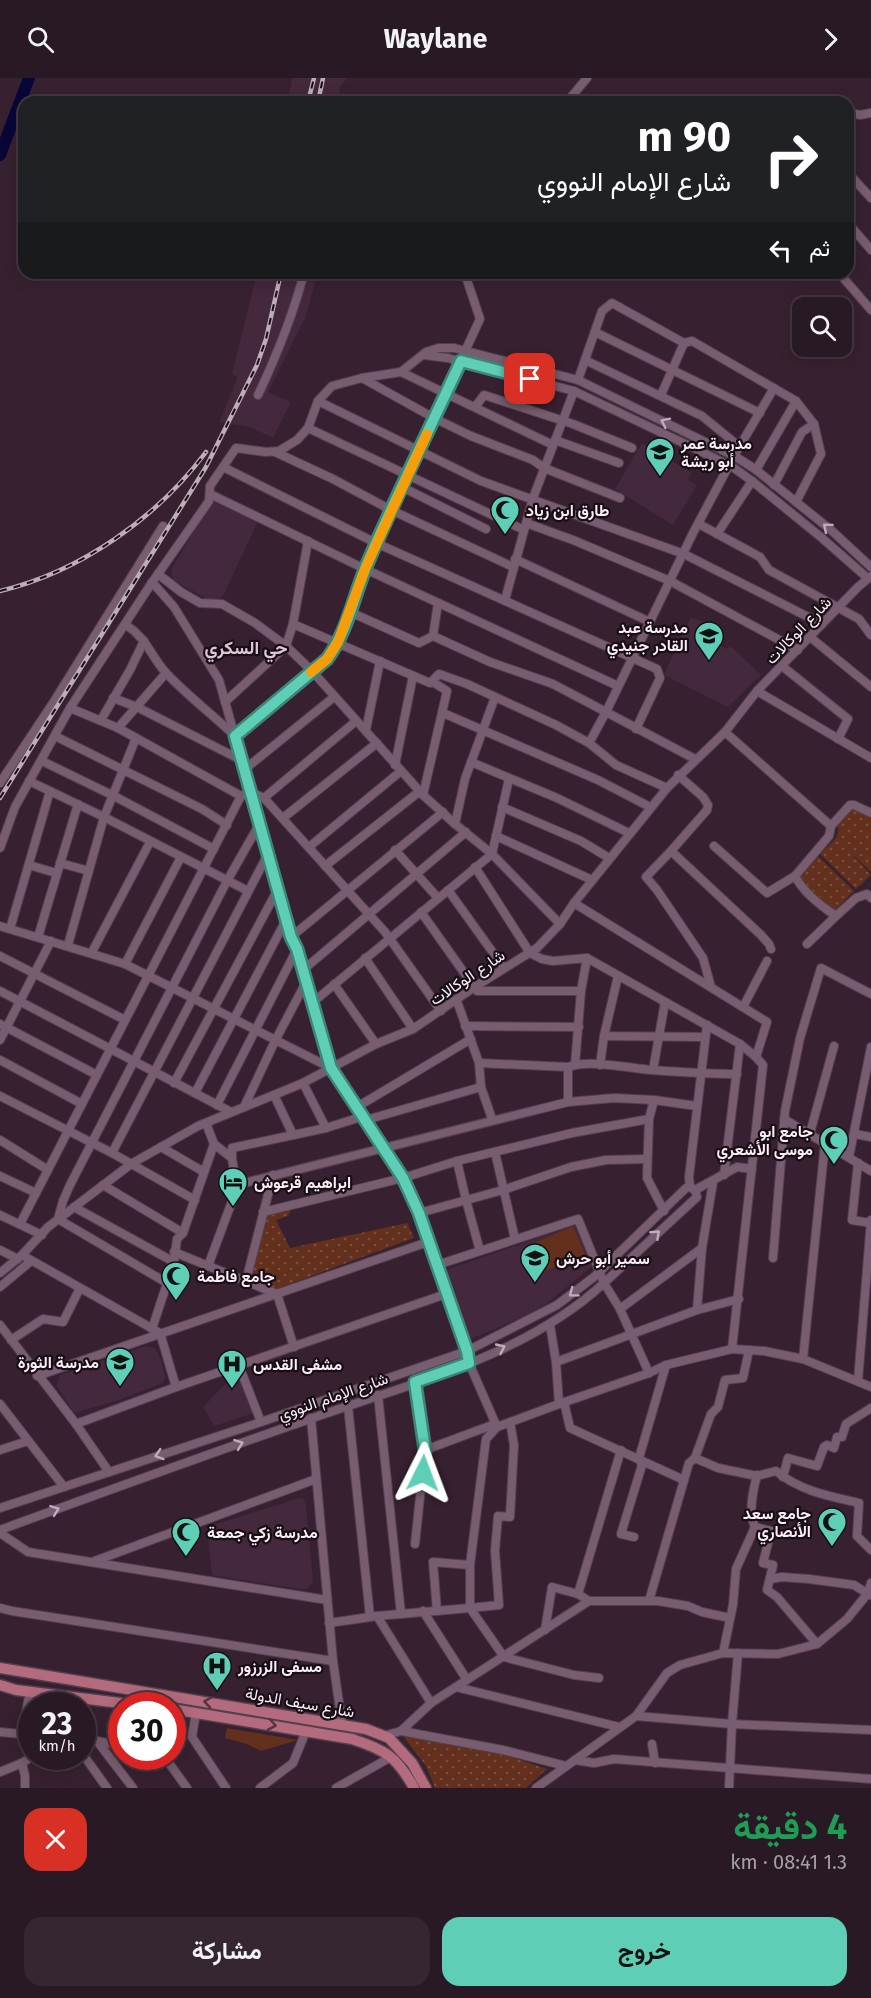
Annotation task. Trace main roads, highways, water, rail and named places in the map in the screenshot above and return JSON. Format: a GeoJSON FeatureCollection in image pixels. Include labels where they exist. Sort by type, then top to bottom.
{"type":"FeatureCollection","features":[{"type":"Feature","properties":{"kind":"main road","name":"شارع سيف الدولة"},"geometry":{"type":"LineString","coordinates":[[0,1668],[366,1729],[389,1738],[412,1763],[426,1788]]}},
{"type":"Feature","properties":{"kind":"main road"},"geometry":{"type":"LineString","coordinates":[[0,1685],[108,1701]]}},
{"type":"Feature","properties":{"kind":"main road","name":"شارع سيف الدولة"},"geometry":{"type":"LineString","coordinates":[[186,1711],[352,1738],[376,1747],[400,1764],[414,1788]]}},
{"type":"Feature","properties":{"kind":"waterway"},"geometry":{"type":"LineString","coordinates":[[22,96],[29,78]]}},
{"type":"Feature","properties":{"kind":"waterway"},"geometry":{"type":"LineString","coordinates":[[0,155],[18,107]]}},
{"type":"Feature","properties":{"kind":"railway"},"geometry":{"type":"LineString","coordinates":[[310,96],[314,78]]}},
{"type":"Feature","properties":{"kind":"railway"},"geometry":{"type":"LineString","coordinates":[[319,96],[323,78]]}},
{"type":"Feature","properties":{"kind":"railway"},"geometry":{"type":"LineString","coordinates":[[0,798],[206,467],[257,365],[266,339],[280,279]]}},
{"type":"Feature","properties":{"kind":"railway"},"geometry":{"type":"LineString","coordinates":[[0,591],[59,571],[115,539],[164,499],[206,452]]}},
{"type":"Feature","properties":{"kind":"place","name":"مدرسة عمر أبو ريشة"},"geometry":{"type":"Point","coordinates":[660,478]}},
{"type":"Feature","properties":{"kind":"place","name":"طارق ابن زياد"},"geometry":{"type":"Point","coordinates":[505,536]}},
{"type":"Feature","properties":{"kind":"place","name":"مدرسة عبد القادر جنيدي"},"geometry":{"type":"Point","coordinates":[709,662]}},
{"type":"Feature","properties":{"kind":"place","name":"جامع ابو موسى الأشعري"},"geometry":{"type":"Point","coordinates":[834,1166]}},
{"type":"Feature","properties":{"kind":"place","name":"ابراهيم قرعوش"},"geometry":{"type":"Point","coordinates":[233,1208]}},
{"type":"Feature","properties":{"kind":"place","name":"سمير أبو حرش"},"geometry":{"type":"Point","coordinates":[535,1284]}},
{"type":"Feature","properties":{"kind":"place","name":"جامع فاطمة"},"geometry":{"type":"Point","coordinates":[176,1302]}},
{"type":"Feature","properties":{"kind":"place","name":"مدرسة الثورة"},"geometry":{"type":"Point","coordinates":[120,1388]}},
{"type":"Feature","properties":{"kind":"place","name":"مشفى القدس"},"geometry":{"type":"Point","coordinates":[232,1390]}},
{"type":"Feature","properties":{"kind":"place","name":"جامع سعد الأنصاري"},"geometry":{"type":"Point","coordinates":[832,1548]}},
{"type":"Feature","properties":{"kind":"place","name":"مدرسة زكي جمعة"},"geometry":{"type":"Point","coordinates":[186,1558]}},
{"type":"Feature","properties":{"kind":"place","name":"مسفى الزرزور"},"geometry":{"type":"Point","coordinates":[217,1692]}},
{"type":"Feature","properties":{"kind":"district","name":"حي السكري"},"geometry":{"type":"Point","coordinates":[246,648]}}]}
